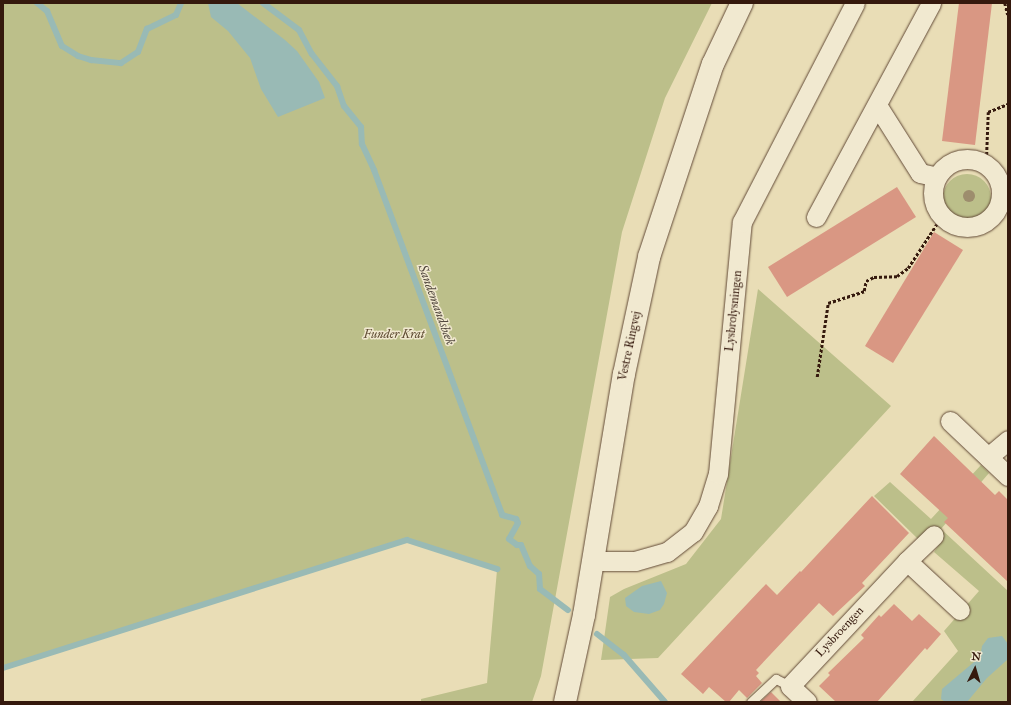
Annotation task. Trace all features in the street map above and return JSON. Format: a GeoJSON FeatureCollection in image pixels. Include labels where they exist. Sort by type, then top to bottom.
{"type":"FeatureCollection","features":[{"type":"Feature","properties":{"kind":"main road","name":"Vestre Ringvej"},"geometry":{"type":"LineString","coordinates":[[565,702],[584,615],[624,374],[649,257],[713,64],[742,3]]}},
{"type":"Feature","properties":{"kind":"street","name":"Lysbrolysningen"},"geometry":{"type":"LineString","coordinates":[[593,561],[635,561],[667,552],[693,532],[708,506],[718,474],[742,222],[855,3]]}},
{"type":"Feature","properties":{"kind":"street"},"geometry":{"type":"LineString","coordinates":[[816,216],[930,3]]}},
{"type":"Feature","properties":{"kind":"street"},"geometry":{"type":"LineString","coordinates":[[877,104],[920,173],[937,177]]}},
{"type":"Feature","properties":{"kind":"street"},"geometry":{"type":"LineString","coordinates":[[969,159],[986,165],[994,172],[1001,190],[1001,200],[992,217],[979,224],[965,227],[956,225],[942,216],[933,196],[937,177],[943,169],[959,160],[969,159]]}},
{"type":"Feature","properties":{"kind":"street"},"geometry":{"type":"LineString","coordinates":[[950,422],[1008,476]]}},
{"type":"Feature","properties":{"kind":"street"},"geometry":{"type":"LineString","coordinates":[[988,458],[1008,440]]}},
{"type":"Feature","properties":{"kind":"street","name":"Lysbroengen"},"geometry":{"type":"LineString","coordinates":[[790,686],[907,561],[934,535]]}},
{"type":"Feature","properties":{"kind":"street"},"geometry":{"type":"LineString","coordinates":[[907,561],[960,610]]}},
{"type":"Feature","properties":{"kind":"street"},"geometry":{"type":"LineString","coordinates":[[790,686],[807,702]]}},
{"type":"Feature","properties":{"kind":"lane"},"geometry":{"type":"LineString","coordinates":[[751,702],[776,679],[790,686]]}},
{"type":"Feature","properties":{"kind":"path"},"geometry":{"type":"LineString","coordinates":[[1005,3],[1008,15]]}},
{"type":"Feature","properties":{"kind":"path"},"geometry":{"type":"LineString","coordinates":[[986,165],[988,112],[1008,104]]}},
{"type":"Feature","properties":{"kind":"path"},"geometry":{"type":"LineString","coordinates":[[817,377],[828,303],[864,291],[866,281],[874,277],[897,276],[908,268],[942,216]]}},
{"type":"Feature","properties":{"kind":"green space","name":"Funder Krat"},"geometry":{"type":"Polygon","coordinates":[[[3,3],[712,3],[665,98],[622,232],[541,676],[532,702],[421,702],[421,699],[487,683],[497,570],[407,540],[3,668],[3,3]]]}},
{"type":"Feature","properties":{"kind":"green space"},"geometry":{"type":"Polygon","coordinates":[[[967,174],[976,176],[984,181],[989,189],[991,198],[989,207],[984,215],[976,220],[967,222],[958,220],[950,215],[945,207],[943,198],[945,189],[950,181],[958,176],[967,174]]]}},
{"type":"Feature","properties":{"kind":"green space"},"geometry":{"type":"Polygon","coordinates":[[[758,289],[891,406],[658,658],[601,660],[610,597],[624,589],[686,564],[721,519],[758,289]]]}},
{"type":"Feature","properties":{"kind":"green space"},"geometry":{"type":"Polygon","coordinates":[[[981,465],[989,473],[941,529],[1008,591],[1008,702],[912,702],[958,651],[944,631],[979,591],[934,552],[942,540],[930,529],[918,539],[874,496],[890,482],[931,519],[981,465]]]}},
{"type":"Feature","properties":{"kind":"water"},"geometry":{"type":"Polygon","coordinates":[[[208,3],[237,3],[285,40],[297,51],[319,82],[325,98],[278,117],[261,89],[250,58],[228,31],[211,17],[208,3]]]}},
{"type":"Feature","properties":{"kind":"water"},"geometry":{"type":"Polygon","coordinates":[[[661,581],[667,593],[664,604],[660,610],[649,614],[634,612],[626,606],[625,598],[642,586],[661,581]]]}},
{"type":"Feature","properties":{"kind":"water"},"geometry":{"type":"Polygon","coordinates":[[[1002,636],[1008,644],[1007,660],[987,678],[967,702],[945,702],[941,699],[942,689],[980,657],[982,646],[988,638],[1002,636]]]}},
{"type":"Feature","properties":{"kind":"building"},"geometry":{"type":"Polygon","coordinates":[[[959,3],[992,3],[975,145],[942,141],[959,3]]]}},
{"type":"Feature","properties":{"kind":"building"},"geometry":{"type":"Polygon","coordinates":[[[897,187],[916,217],[787,297],[768,267],[897,187]]]}},
{"type":"Feature","properties":{"kind":"building"},"geometry":{"type":"Polygon","coordinates":[[[934,232],[963,250],[893,363],[865,346],[934,232]]]}},
{"type":"Feature","properties":{"kind":"building"},"geometry":{"type":"Polygon","coordinates":[[[934,436],[995,495],[999,491],[1008,500],[1008,582],[944,522],[948,518],[900,474],[934,436]]]}},
{"type":"Feature","properties":{"kind":"building"},"geometry":{"type":"Polygon","coordinates":[[[872,496],[909,533],[862,583],[865,586],[833,616],[819,603],[756,670],[759,673],[756,676],[762,683],[747,698],[739,690],[729,702],[726,702],[709,687],[703,694],[681,674],[766,584],[777,595],[800,571],[801,572],[872,496]]]}},
{"type":"Feature","properties":{"kind":"building"},"geometry":{"type":"Polygon","coordinates":[[[894,604],[912,621],[919,614],[941,634],[927,650],[925,648],[877,702],[836,702],[819,686],[830,675],[828,673],[864,638],[861,635],[879,615],[881,617],[894,604]]]}},
{"type":"Feature","properties":{"kind":"building"},"geometry":{"type":"Polygon","coordinates":[[[771,692],[781,702],[760,702],[771,692]]]}},
{"type":"Feature","properties":{"kind":"waterway"},"geometry":{"type":"LineString","coordinates":[[37,3],[47,11],[62,46],[78,56],[91,60],[121,63],[138,52],[147,29],[176,15],[181,3]]}},
{"type":"Feature","properties":{"kind":"waterway","name":"Sandemandsbæk"},"geometry":{"type":"LineString","coordinates":[[263,3],[299,30],[312,54],[337,86],[344,106],[361,127],[362,144],[374,170],[502,515],[516,519],[518,523],[509,539],[517,545],[521,545],[530,566],[539,574],[540,589],[568,610]]}},
{"type":"Feature","properties":{"kind":"waterway"},"geometry":{"type":"LineString","coordinates":[[3,668],[407,540],[497,569]]}},
{"type":"Feature","properties":{"kind":"waterway"},"geometry":{"type":"LineString","coordinates":[[597,634],[624,655],[665,702]]}}]}
